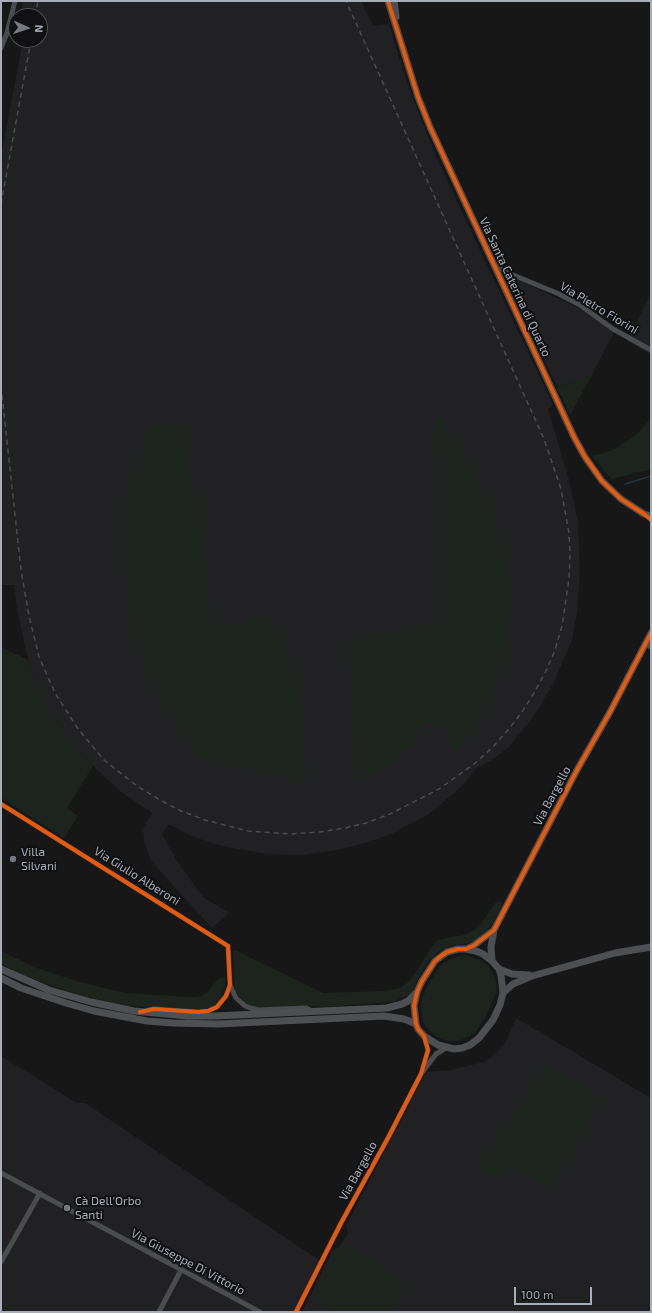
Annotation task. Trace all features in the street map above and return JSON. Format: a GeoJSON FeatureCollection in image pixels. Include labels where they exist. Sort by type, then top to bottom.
{"type":"FeatureCollection","features":[{"type":"Feature","properties":{"kind":"main road","name":"Via Santa Caterina di Quarto"},"geometry":{"type":"LineString","coordinates":[[388,1],[418,97],[430,127],[571,431],[585,457],[602,481],[621,499],[648,515],[651,520]]}},
{"type":"Feature","properties":{"kind":"main road","name":"Via Santa Caterina di Quarto"},"geometry":{"type":"LineString","coordinates":[[394,1],[402,47]]}},
{"type":"Feature","properties":{"kind":"main road","name":"Via Bargello"},"geometry":{"type":"LineString","coordinates":[[492,961],[491,947],[494,930],[577,770],[648,645],[651,633]]}},
{"type":"Feature","properties":{"kind":"main road","name":"Via Bargello"},"geometry":{"type":"LineString","coordinates":[[466,949],[473,946],[494,930]]}},
{"type":"Feature","properties":{"kind":"main road"},"geometry":{"type":"LineString","coordinates":[[503,993],[513,984],[532,976],[615,953],[651,947]]}},
{"type":"Feature","properties":{"kind":"main road"},"geometry":{"type":"LineString","coordinates":[[458,949],[466,949],[484,954],[492,961],[499,969],[503,985],[503,993],[500,1005],[493,1020],[479,1038],[470,1045],[462,1048],[446,1048],[432,1042],[424,1036],[416,1024],[414,1006],[417,992],[422,981],[435,961],[447,952],[458,949]]}},
{"type":"Feature","properties":{"kind":"main road"},"geometry":{"type":"LineString","coordinates":[[1,969],[42,987],[72,997],[111,1007],[140,1012],[188,1016],[315,1012],[391,1007],[408,1001],[417,992]]}},
{"type":"Feature","properties":{"kind":"main road"},"geometry":{"type":"LineString","coordinates":[[499,969],[512,974],[532,976]]}},
{"type":"Feature","properties":{"kind":"main road"},"geometry":{"type":"LineString","coordinates":[[1,978],[22,988],[66,1003],[94,1011],[147,1021],[219,1024],[384,1016],[399,1018],[416,1024]]}},
{"type":"Feature","properties":{"kind":"street"},"geometry":{"type":"LineString","coordinates":[[1,48],[7,34],[16,1]]}},
{"type":"Feature","properties":{"kind":"street","name":"Via Pietro Fiorini"},"geometry":{"type":"LineString","coordinates":[[493,263],[506,272],[559,294],[580,306],[613,329],[651,350]]}},
{"type":"Feature","properties":{"kind":"street","name":"Via Giulio Alberoni"},"geometry":{"type":"LineString","coordinates":[[1,804],[228,946],[230,985]]}},
{"type":"Feature","properties":{"kind":"street"},"geometry":{"type":"LineString","coordinates":[[140,1012],[154,1009],[198,1012],[208,1011],[217,1007],[222,1002],[230,985]]}},
{"type":"Feature","properties":{"kind":"street"},"geometry":{"type":"LineString","coordinates":[[230,985],[236,998],[245,1006],[250,1008],[258,1010],[306,1008],[315,1012]]}},
{"type":"Feature","properties":{"kind":"street","name":"Via Bargello"},"geometry":{"type":"LineString","coordinates":[[421,1074],[428,1050],[424,1036]]}},
{"type":"Feature","properties":{"kind":"street","name":"Via Bargello"},"geometry":{"type":"LineString","coordinates":[[296,1312],[341,1223],[388,1138],[421,1074],[436,1054],[446,1048]]}},
{"type":"Feature","properties":{"kind":"street","name":"Via Giuseppe Di Vittorio"},"geometry":{"type":"LineString","coordinates":[[1,1173],[260,1312]]}},
{"type":"Feature","properties":{"kind":"street"},"geometry":{"type":"LineString","coordinates":[[1,1262],[40,1193]]}},
{"type":"Feature","properties":{"kind":"street"},"geometry":{"type":"LineString","coordinates":[[158,1312],[181,1270]]}},
{"type":"Feature","properties":{"kind":"shaded area"},"geometry":{"type":"Polygon","coordinates":[[[23,1],[361,1],[373,26],[389,24],[408,86],[438,161],[553,405],[548,409],[569,480],[578,522],[580,574],[577,613],[572,640],[553,684],[534,716],[508,748],[476,769],[461,787],[429,814],[393,833],[366,843],[337,850],[300,855],[268,854],[214,844],[189,835],[169,824],[162,834],[177,861],[203,897],[229,913],[212,928],[151,861],[144,841],[143,828],[152,813],[120,791],[93,766],[71,741],[54,717],[36,681],[28,660],[17,609],[14,585],[1,585],[1,156],[21,48],[48,48],[48,8],[22,8],[23,1]]]}},
{"type":"Feature","properties":{"kind":"shaded area"},"geometry":{"type":"Polygon","coordinates":[[[504,275],[519,280],[584,311],[614,332],[592,375],[557,387],[504,275]]]}},
{"type":"Feature","properties":{"kind":"shaded area"},"geometry":{"type":"Polygon","coordinates":[[[651,293],[651,355],[627,341],[651,293]]]}},
{"type":"Feature","properties":{"kind":"shaded area"},"geometry":{"type":"Polygon","coordinates":[[[592,375],[570,415],[557,387],[592,375]]]}},
{"type":"Feature","properties":{"kind":"shaded area"},"geometry":{"type":"Polygon","coordinates":[[[442,417],[482,484],[502,535],[508,562],[512,593],[509,641],[501,675],[485,714],[456,752],[449,746],[447,730],[425,722],[415,743],[391,763],[362,783],[346,639],[441,625],[443,475],[437,434],[433,421],[442,417]]]}},
{"type":"Feature","properties":{"kind":"shaded area"},"geometry":{"type":"Polygon","coordinates":[[[651,418],[651,469],[611,479],[592,456],[615,449],[637,434],[651,418]]]}},
{"type":"Feature","properties":{"kind":"shaded area"},"geometry":{"type":"Polygon","coordinates":[[[153,425],[185,425],[192,487],[200,493],[213,628],[272,618],[289,649],[302,699],[308,783],[202,758],[194,753],[154,688],[138,646],[127,588],[121,545],[123,503],[131,488],[139,462],[146,430],[153,425]]]}},
{"type":"Feature","properties":{"kind":"shaded area"},"geometry":{"type":"Polygon","coordinates":[[[1,647],[28,660],[36,681],[54,717],[71,741],[93,766],[67,808],[78,816],[64,838],[1,798],[1,647]]]}},
{"type":"Feature","properties":{"kind":"shaded area"},"geometry":{"type":"Polygon","coordinates":[[[500,901],[503,903],[493,923],[481,937],[470,943],[449,946],[437,953],[427,963],[411,993],[393,1002],[323,1007],[307,1006],[259,1008],[246,1004],[241,1000],[235,989],[233,951],[235,950],[323,993],[382,991],[400,988],[412,978],[437,940],[464,935],[475,930],[481,924],[495,903],[500,901]]]}},
{"type":"Feature","properties":{"kind":"shaded area"},"geometry":{"type":"Polygon","coordinates":[[[1,951],[32,966],[57,975],[126,993],[190,997],[201,996],[208,992],[218,979],[225,977],[225,986],[220,1000],[213,1006],[203,1010],[128,1006],[79,995],[33,979],[1,964],[1,951]]]}},
{"type":"Feature","properties":{"kind":"shaded area"},"geometry":{"type":"Polygon","coordinates":[[[466,955],[480,960],[488,966],[495,977],[497,986],[496,993],[486,1016],[475,1033],[460,1041],[448,1041],[435,1036],[425,1026],[421,1016],[421,1002],[428,984],[440,966],[450,959],[466,955]]]}},
{"type":"Feature","properties":{"kind":"shaded area"},"geometry":{"type":"Polygon","coordinates":[[[516,1018],[651,1098],[651,1312],[302,1312],[332,1251],[339,1247],[348,1233],[346,1226],[426,1072],[450,1070],[484,1062],[493,1056],[505,1043],[516,1018]]]}},
{"type":"Feature","properties":{"kind":"shaded area"},"geometry":{"type":"Polygon","coordinates":[[[1,1056],[77,1103],[85,1103],[322,1262],[296,1312],[1,1312],[1,1056]]]}},
{"type":"Feature","properties":{"kind":"shaded area"},"geometry":{"type":"Polygon","coordinates":[[[544,1064],[605,1099],[553,1189],[515,1166],[509,1174],[496,1179],[477,1170],[515,1108],[518,1109],[544,1064]]]}},
{"type":"Feature","properties":{"kind":"shaded area"},"geometry":{"type":"Polygon","coordinates":[[[345,1245],[409,1283],[392,1312],[334,1312],[313,1301],[341,1247],[345,1245]]]}},
{"type":"Feature","properties":{"kind":"waterway"},"geometry":{"type":"LineString","coordinates":[[625,484],[651,476]]}},
{"type":"Feature","properties":{"kind":"railway"},"geometry":{"type":"LineString","coordinates":[[37,8],[38,1]]}},
{"type":"Feature","properties":{"kind":"railway"},"geometry":{"type":"LineString","coordinates":[[1,386],[21,570],[29,616],[39,657],[55,693],[78,729],[104,760],[137,786],[179,810],[205,820],[248,831],[290,834],[320,832],[366,823],[390,814],[439,789],[474,764],[492,748],[522,712],[534,693],[555,650],[562,626],[569,579],[570,556],[569,533],[561,489],[544,439],[346,1]]}},
{"type":"Feature","properties":{"kind":"railway"},"geometry":{"type":"LineString","coordinates":[[1,204],[30,48]]}},
{"type":"Feature","properties":{"kind":"cycle path"},"geometry":{"type":"LineString","coordinates":[[388,1],[418,97],[430,127],[574,437],[585,457],[602,481],[621,499],[651,520]]}},
{"type":"Feature","properties":{"kind":"cycle path"},"geometry":{"type":"LineString","coordinates":[[296,1312],[341,1223],[388,1138],[421,1074],[428,1050],[424,1036],[416,1024],[414,1006],[417,992],[422,981],[435,961],[441,956],[447,952],[458,949],[466,949],[473,946],[494,930],[577,770],[610,712],[651,633]]}},
{"type":"Feature","properties":{"kind":"cycle path"},"geometry":{"type":"LineString","coordinates":[[1,804],[228,946],[230,985],[226,996],[217,1007],[208,1011],[198,1012],[154,1009],[140,1012]]}},
{"type":"Feature","properties":{"kind":"place","name":"Villa Silvani"},"geometry":{"type":"Point","coordinates":[13,859]}},
{"type":"Feature","properties":{"kind":"place","name":"Cà Dell'Orbo Santi"},"geometry":{"type":"Point","coordinates":[67,1208]}}]}
